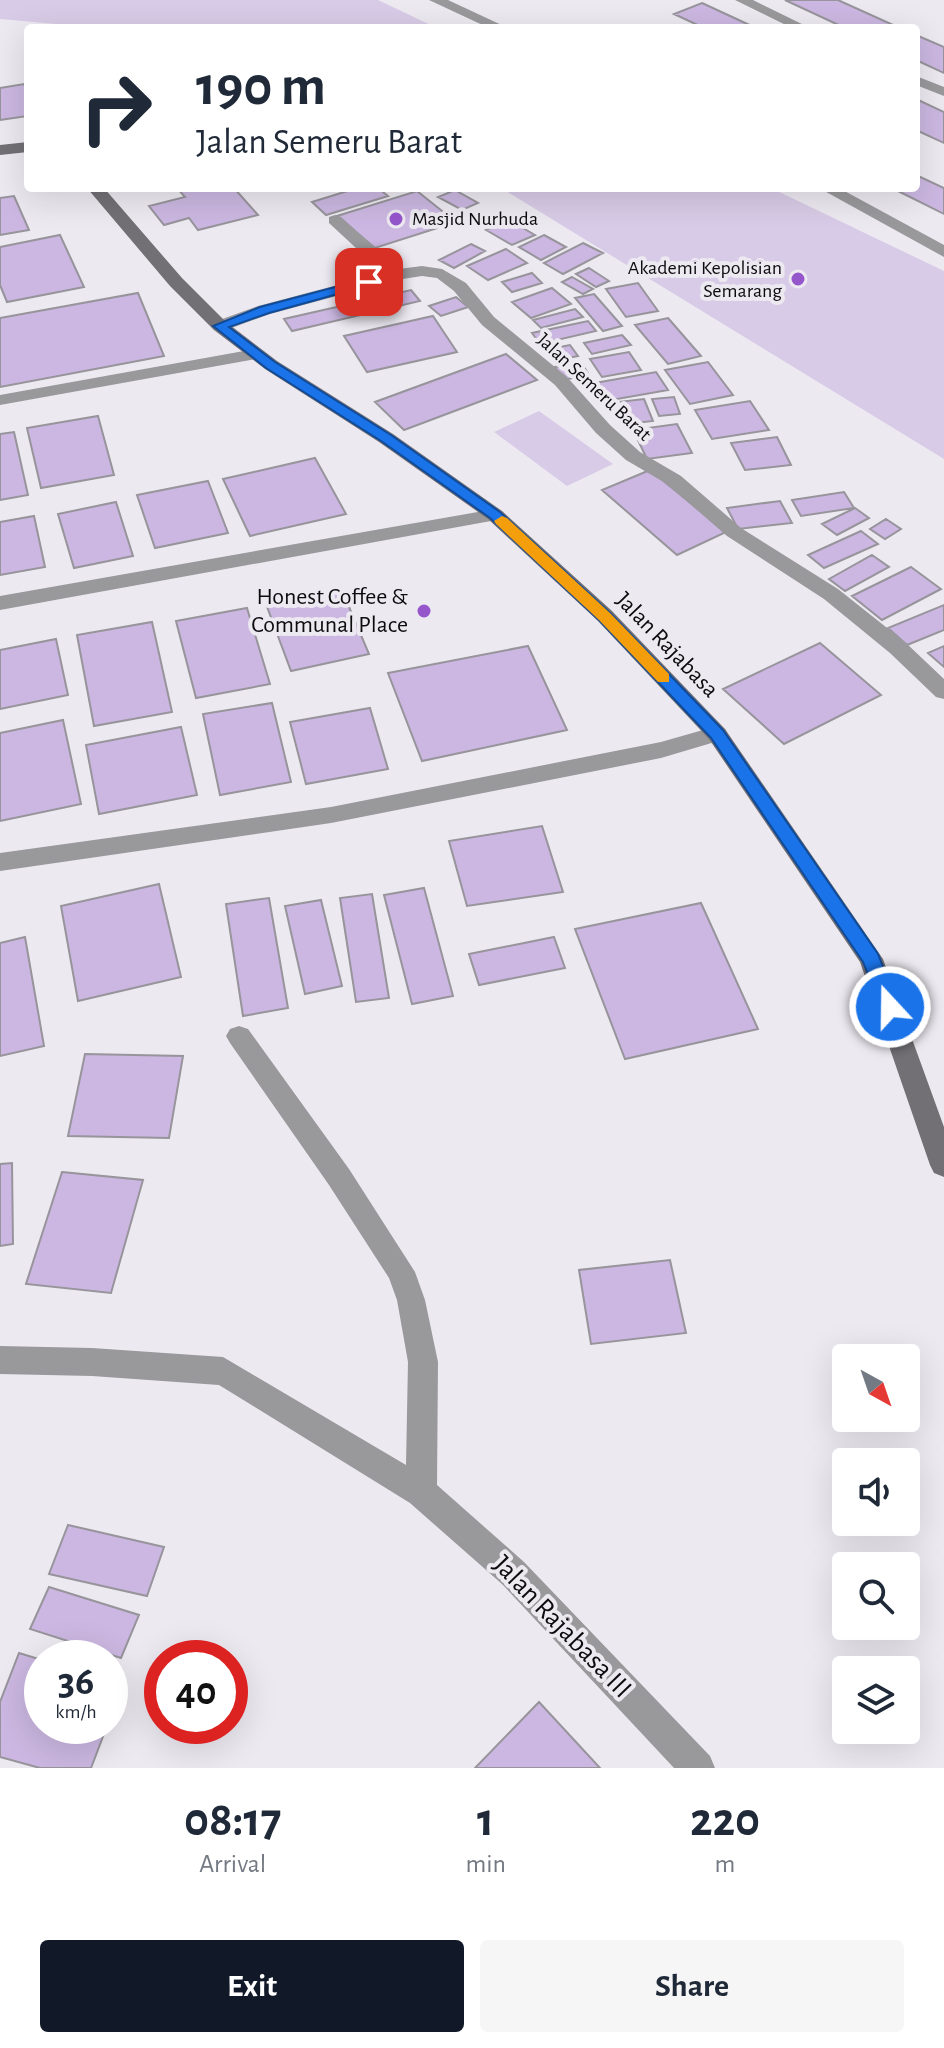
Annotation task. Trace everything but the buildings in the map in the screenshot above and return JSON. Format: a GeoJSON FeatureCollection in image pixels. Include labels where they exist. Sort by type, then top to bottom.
{"type":"FeatureCollection","features":[{"type":"Feature","properties":{"kind":"street"},"geometry":{"type":"LineString","coordinates":[[436,0],[492,24]]}},
{"type":"Feature","properties":{"kind":"street"},"geometry":{"type":"LineString","coordinates":[[742,0],[794,24]]}},
{"type":"Feature","properties":{"kind":"street"},"geometry":{"type":"LineString","coordinates":[[920,82],[944,92]]}},
{"type":"Feature","properties":{"kind":"street"},"geometry":{"type":"LineString","coordinates":[[0,150],[24,147]]}},
{"type":"Feature","properties":{"kind":"street","name":"Jalan Rajabasa"},"geometry":{"type":"LineString","coordinates":[[98,192],[176,282],[220,326],[255,354],[386,438],[495,515],[605,616],[717,734],[871,959],[944,1165]]}},
{"type":"Feature","properties":{"kind":"street"},"geometry":{"type":"LineString","coordinates":[[834,192],[944,252]]}},
{"type":"Feature","properties":{"kind":"street"},"geometry":{"type":"LineString","coordinates":[[335,220],[395,275]]}},
{"type":"Feature","properties":{"kind":"street","name":"Jalan Semeru Barat"},"geometry":{"type":"LineString","coordinates":[[220,326],[264,310],[395,275],[422,271],[442,274],[460,287],[488,321],[561,381],[603,429],[633,456],[674,480],[734,532],[831,594],[898,648],[944,692]]}},
{"type":"Feature","properties":{"kind":"street"},"geometry":{"type":"LineString","coordinates":[[0,400],[255,354]]}},
{"type":"Feature","properties":{"kind":"street"},"geometry":{"type":"LineString","coordinates":[[0,603],[495,515]]}},
{"type":"Feature","properties":{"kind":"street"},"geometry":{"type":"LineString","coordinates":[[0,862],[331,815],[661,750],[717,734]]}},
{"type":"Feature","properties":{"kind":"street"},"geometry":{"type":"LineString","coordinates":[[239,1036],[339,1177],[401,1272],[411,1300],[423,1362],[421,1492]]}},
{"type":"Feature","properties":{"kind":"street","name":"Jalan Rajabasa III"},"geometry":{"type":"LineString","coordinates":[[0,1360],[92,1362],[223,1371],[421,1492],[513,1573],[698,1768]]}},
{"type":"Feature","properties":{"kind":"shaded area"},"geometry":{"type":"Polygon","coordinates":[[[0,0],[378,0],[429,24],[56,24],[0,19],[0,0]]]}},
{"type":"Feature","properties":{"kind":"shaded area"},"geometry":{"type":"Polygon","coordinates":[[[508,192],[779,192],[944,271],[944,459],[508,192]]]}},
{"type":"Feature","properties":{"kind":"shaded area"},"geometry":{"type":"Polygon","coordinates":[[[539,411],[613,464],[567,486],[494,432],[539,411]]]}},
{"type":"Feature","properties":{"kind":"slow traffic"},"geometry":{"type":"LineString","coordinates":[[502,521],[605,616],[663,678]]}},
{"type":"Feature","properties":{"kind":"place","name":"Masjid Nurhuda"},"geometry":{"type":"Point","coordinates":[396,219]}},
{"type":"Feature","properties":{"kind":"place","name":"Akademi Kepolisian Semarang"},"geometry":{"type":"Point","coordinates":[798,279]}},
{"type":"Feature","properties":{"kind":"place","name":"Honest Coffee & Communal Place"},"geometry":{"type":"Point","coordinates":[424,611]}},
{"type":"Feature","properties":{"kind":"route"},"geometry":{"type":"LineString","coordinates":[[369,282],[264,310],[220,326],[271,365],[386,438],[495,515],[605,616],[717,734],[871,959],[890,1007]]}}]}
